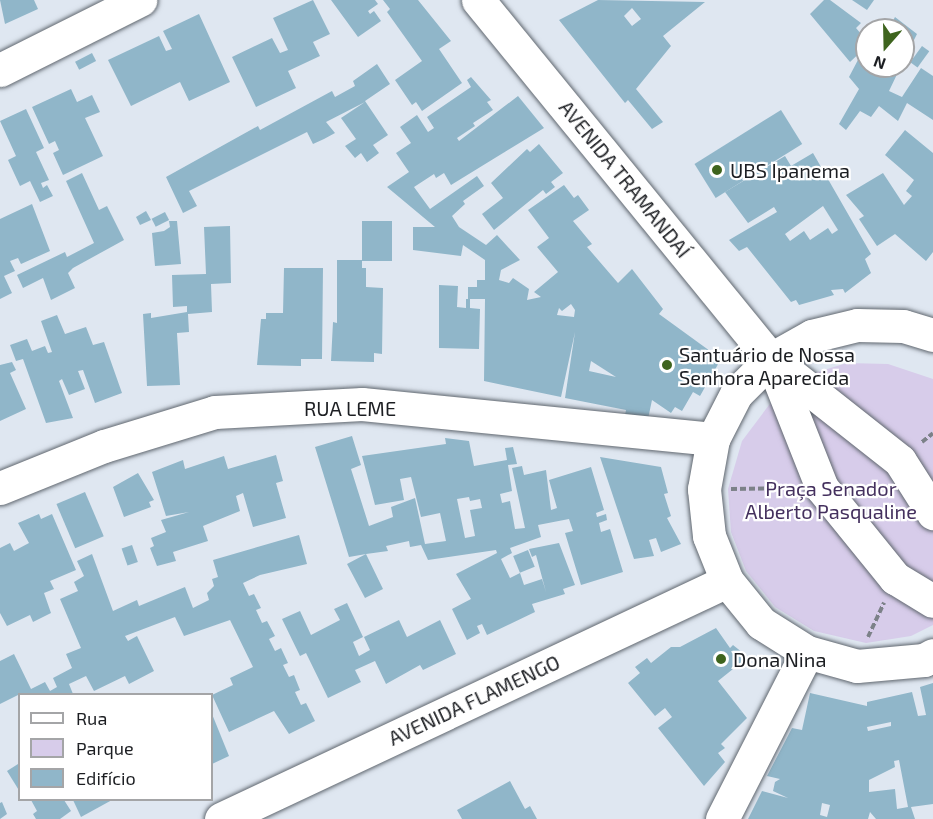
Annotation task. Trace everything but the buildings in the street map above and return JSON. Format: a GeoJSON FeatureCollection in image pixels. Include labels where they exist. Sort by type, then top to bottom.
{"type":"FeatureCollection","features":[{"type":"Feature","properties":{"kind":"street"},"geometry":{"type":"LineString","coordinates":[[0,70],[140,0]]}},
{"type":"Feature","properties":{"kind":"street","name":"AVENIDA TRAMANDAÍ"},"geometry":{"type":"LineString","coordinates":[[478,0],[771,359],[900,461],[933,513]]}},
{"type":"Feature","properties":{"kind":"street"},"geometry":{"type":"LineString","coordinates":[[933,335],[903,326],[857,325],[812,336],[771,359],[736,394],[713,439],[704,489],[709,536],[727,581],[761,623],[807,652],[857,666],[924,660],[933,655]]}},
{"type":"Feature","properties":{"kind":"street","name":"AVENIDA TRAMANDAÍ"},"geometry":{"type":"LineString","coordinates":[[771,359],[795,428],[822,488],[918,588]]}},
{"type":"Feature","properties":{"kind":"street"},"geometry":{"type":"LineString","coordinates":[[795,428],[796,419],[805,406],[819,403],[835,408]]}},
{"type":"Feature","properties":{"kind":"street","name":"RUA LEME"},"geometry":{"type":"LineString","coordinates":[[0,488],[104,446],[215,412],[362,404],[713,439]]}},
{"type":"Feature","properties":{"kind":"street","name":"AVENIDA FLAMENGO"},"geometry":{"type":"LineString","coordinates":[[220,819],[727,581]]}},
{"type":"Feature","properties":{"kind":"street"},"geometry":{"type":"LineString","coordinates":[[722,819],[807,652]]}},
{"type":"Feature","properties":{"kind":"path"},"geometry":{"type":"LineString","coordinates":[[704,489],[822,488]]}},
{"type":"Feature","properties":{"kind":"path"},"geometry":{"type":"LineString","coordinates":[[857,666],[918,588]]}},
{"type":"Feature","properties":{"kind":"green space","name":"Praça Senador Alberto Pasqualine"},"geometry":{"type":"Polygon","coordinates":[[[847,363],[888,364],[933,379],[933,625],[911,636],[866,643],[814,631],[775,607],[746,571],[731,532],[728,489],[742,441],[775,397],[811,374],[847,363]]]}},
{"type":"Feature","properties":{"kind":"place","name":"UBS Ipanema"},"geometry":{"type":"Point","coordinates":[717,170]}},
{"type":"Feature","properties":{"kind":"place","name":"Santuário de Nossa Senhora Aparecida"},"geometry":{"type":"Point","coordinates":[667,365]}},
{"type":"Feature","properties":{"kind":"place","name":"Dona Nina"},"geometry":{"type":"Point","coordinates":[721,659]}}]}
